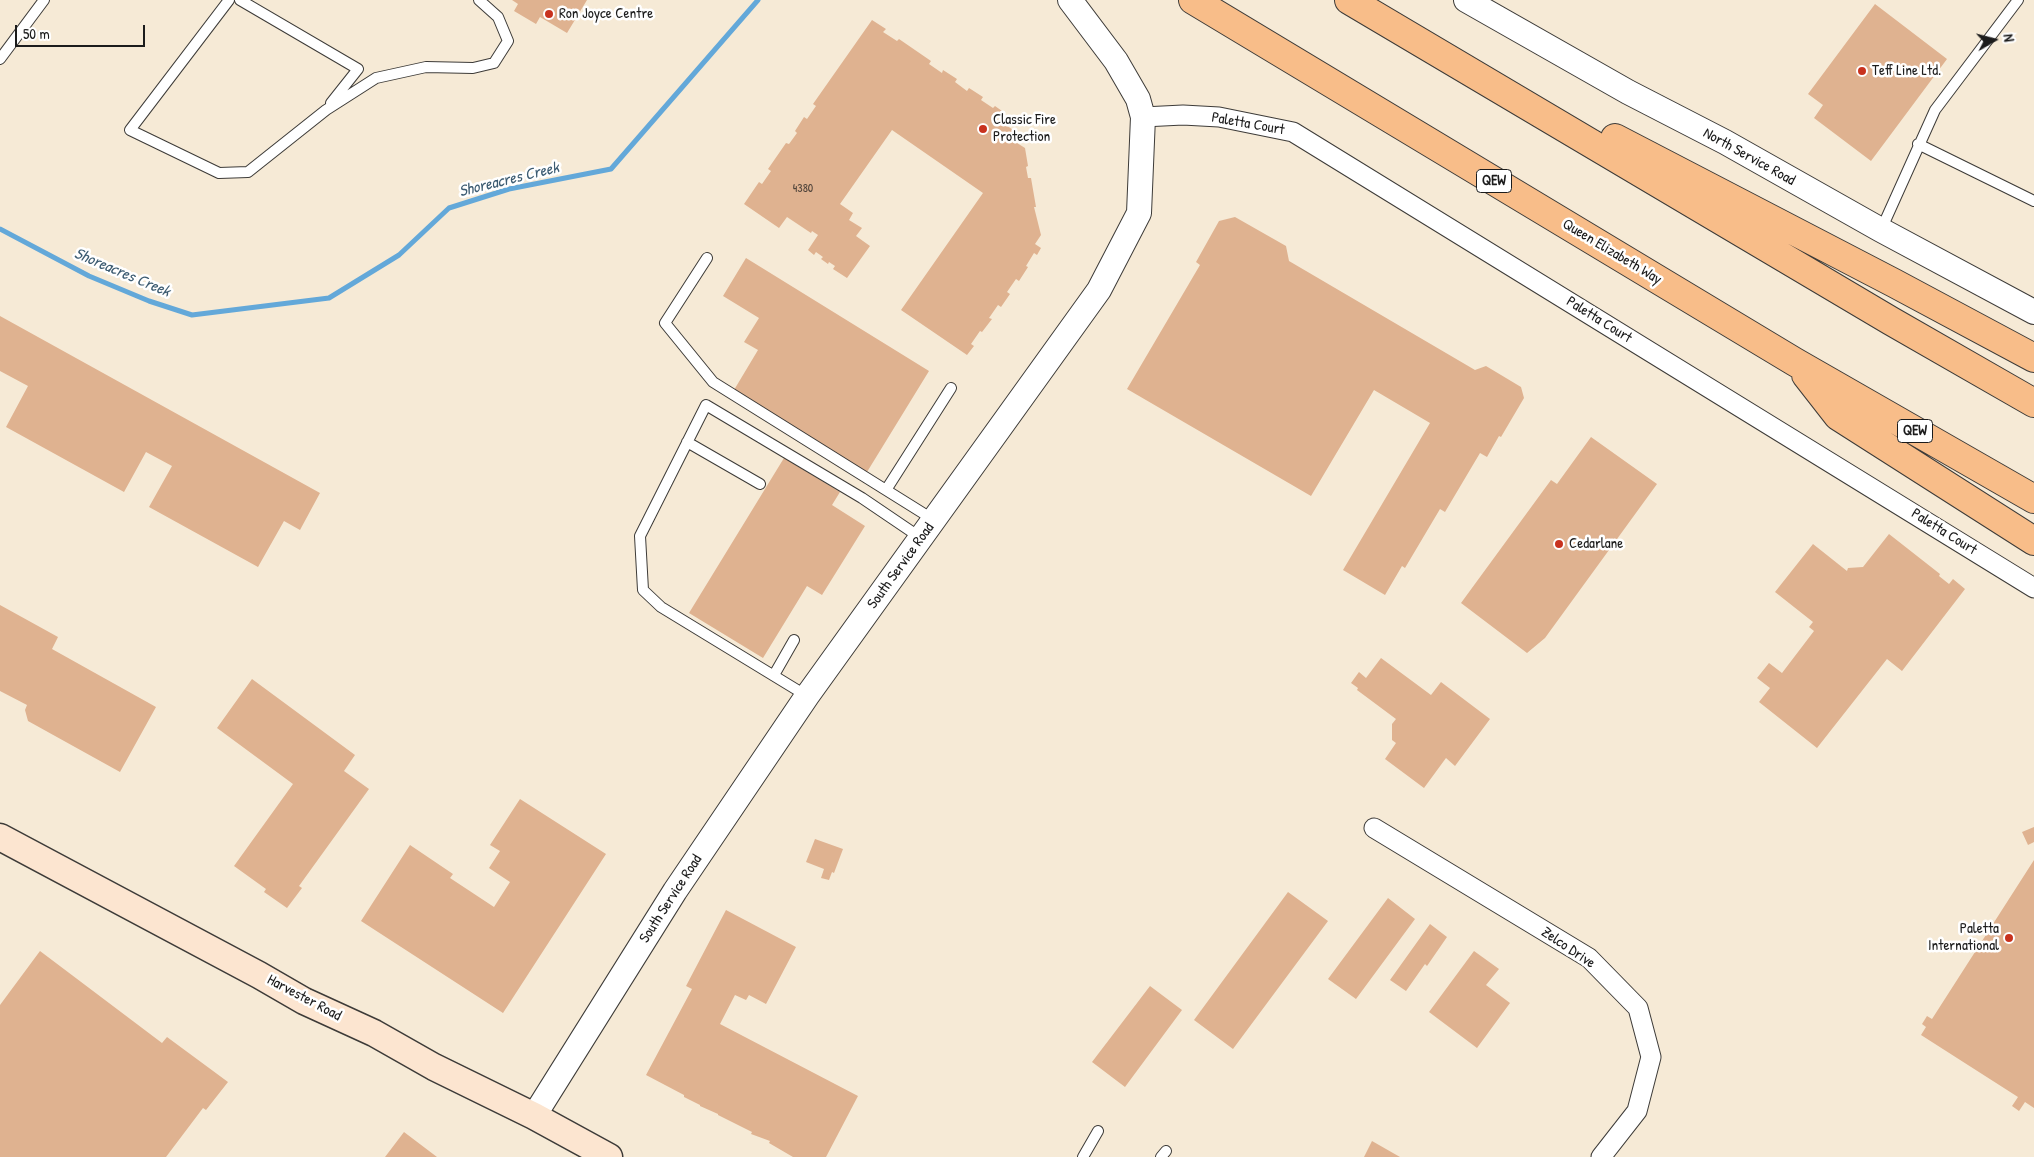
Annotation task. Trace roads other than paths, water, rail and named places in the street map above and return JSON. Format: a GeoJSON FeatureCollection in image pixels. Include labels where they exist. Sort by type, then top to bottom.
{"type":"FeatureCollection","features":[{"type":"Feature","properties":{"kind":"highway","name":"Queen Elizabeth Way"},"geometry":{"type":"LineString","coordinates":[[1192,0],[1795,362],[2034,499]]}},
{"type":"Feature","properties":{"kind":"highway"},"geometry":{"type":"LineString","coordinates":[[1349,0],[1891,321],[2034,403]]}},
{"type":"Feature","properties":{"kind":"highway"},"geometry":{"type":"LineString","coordinates":[[1466,70],[1518,88],[1886,278],[2034,358]]}},
{"type":"Feature","properties":{"kind":"highway"},"geometry":{"type":"LineString","coordinates":[[1795,362],[1838,416],[2034,541]]}},
{"type":"Feature","properties":{"kind":"main road","name":"Harvester Road"},"geometry":{"type":"LineString","coordinates":[[0,837],[259,975],[304,1001],[374,1033],[434,1067],[534,1116],[609,1157]]}},
{"type":"Feature","properties":{"kind":"street","name":"South Service Road"},"geometry":{"type":"LineString","coordinates":[[534,1116],[675,890],[807,696],[1099,290],[1139,213],[1143,117],[1138,99],[1116,61],[1070,0]]}},
{"type":"Feature","properties":{"kind":"street","name":"North Service Road"},"geometry":{"type":"LineString","coordinates":[[1466,0],[1628,92],[1734,147],[1881,230],[2034,312]]}},
{"type":"Feature","properties":{"kind":"street","name":"Paletta Court"},"geometry":{"type":"LineString","coordinates":[[1143,117],[1183,115],[1219,117],[1293,132],[2034,588]]}},
{"type":"Feature","properties":{"kind":"street","name":"Zelco Drive"},"geometry":{"type":"LineString","coordinates":[[1374,828],[1589,958],[1638,1008],[1651,1057],[1637,1111],[1601,1157]]}},
{"type":"Feature","properties":{"kind":"lane"},"geometry":{"type":"LineString","coordinates":[[0,59],[44,0]]}},
{"type":"Feature","properties":{"kind":"lane"},"geometry":{"type":"LineString","coordinates":[[229,0],[130,130],[219,174],[248,172],[326,110],[376,78],[426,67],[474,68],[494,63],[508,41],[498,18],[479,0]]}},
{"type":"Feature","properties":{"kind":"lane"},"geometry":{"type":"LineString","coordinates":[[240,0],[358,69],[326,110]]}},
{"type":"Feature","properties":{"kind":"lane"},"geometry":{"type":"LineString","coordinates":[[1881,230],[1918,144],[1935,110],[2018,0]]}},
{"type":"Feature","properties":{"kind":"lane"},"geometry":{"type":"LineString","coordinates":[[1918,144],[2034,201]]}},
{"type":"Feature","properties":{"kind":"lane"},"geometry":{"type":"LineString","coordinates":[[707,258],[665,323],[713,382],[886,490],[927,529]]}},
{"type":"Feature","properties":{"kind":"lane"},"geometry":{"type":"LineString","coordinates":[[886,490],[951,388]]}},
{"type":"Feature","properties":{"kind":"lane"},"geometry":{"type":"LineString","coordinates":[[807,696],[662,607],[643,590],[640,536],[706,405],[862,498],[927,529]]}},
{"type":"Feature","properties":{"kind":"lane"},"geometry":{"type":"LineString","coordinates":[[687,442],[760,484]]}},
{"type":"Feature","properties":{"kind":"lane"},"geometry":{"type":"LineString","coordinates":[[774,675],[794,640]]}},
{"type":"Feature","properties":{"kind":"lane"},"geometry":{"type":"LineString","coordinates":[[1082,1157],[1098,1131]]}},
{"type":"Feature","properties":{"kind":"waterway","name":"Shoreacres Creek"},"geometry":{"type":"LineString","coordinates":[[0,229],[89,276],[149,301],[192,315],[329,298],[399,255],[449,208],[509,189],[611,169],[758,0]]}},
{"type":"Feature","properties":{"kind":"place","name":"Ron Joyce Centre"},"geometry":{"type":"Point","coordinates":[549,14]}},
{"type":"Feature","properties":{"kind":"place","name":"Teff Line Ltd."},"geometry":{"type":"Point","coordinates":[1862,71]}},
{"type":"Feature","properties":{"kind":"place","name":"Classic Fire Protection"},"geometry":{"type":"Point","coordinates":[983,129]}},
{"type":"Feature","properties":{"kind":"place","name":"Cedarlane"},"geometry":{"type":"Point","coordinates":[1559,544]}},
{"type":"Feature","properties":{"kind":"place","name":"Paletta International"},"geometry":{"type":"Point","coordinates":[2009,938]}}]}
